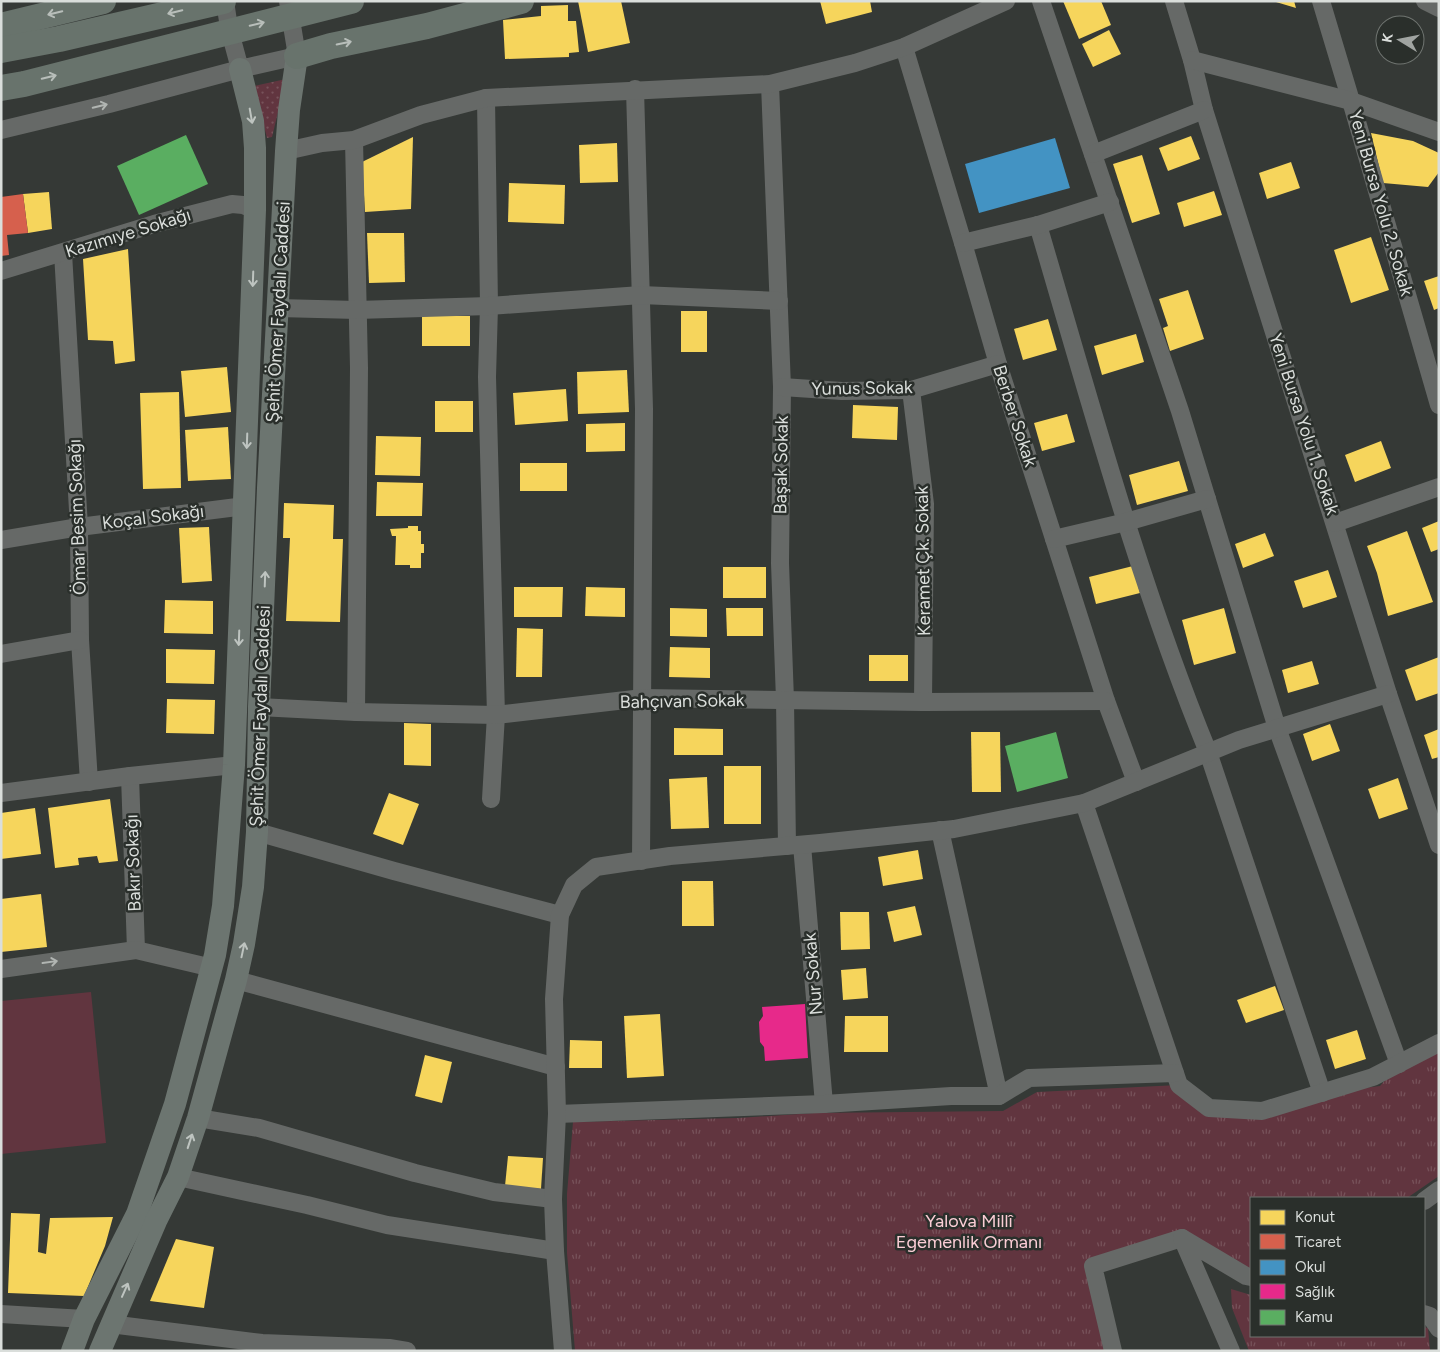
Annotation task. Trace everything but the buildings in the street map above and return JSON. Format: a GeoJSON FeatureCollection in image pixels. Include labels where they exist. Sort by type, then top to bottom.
{"type":"FeatureCollection","features":[{"type":"Feature","properties":{"kind":"highway"},"geometry":{"type":"LineString","coordinates":[[1,26],[103,1]]}},
{"type":"Feature","properties":{"kind":"highway"},"geometry":{"type":"LineString","coordinates":[[1,50],[58,40],[224,1]]}},
{"type":"Feature","properties":{"kind":"highway"},"geometry":{"type":"LineString","coordinates":[[1,88],[24,84],[351,1]]}},
{"type":"Feature","properties":{"kind":"highway"},"geometry":{"type":"LineString","coordinates":[[297,56],[331,46],[427,26],[522,1]]}},
{"type":"Feature","properties":{"kind":"main road","name":"Şehit Ömer Faydalı Caddesi"},"geometry":{"type":"LineString","coordinates":[[100,1351],[157,1218],[178,1176],[198,1118],[236,980],[253,887],[257,832],[259,707],[268,488],[286,151],[289,110],[297,56]]}},
{"type":"Feature","properties":{"kind":"main road","name":"Şehit Ömer Faydalı Caddesi"},"geometry":{"type":"LineString","coordinates":[[72,1351],[84,1319],[137,1214],[175,1104],[211,975],[223,906],[234,765],[255,210],[253,121],[240,69]]}},
{"type":"Feature","properties":{"kind":"street"},"geometry":{"type":"LineString","coordinates":[[224,1],[240,69]]}},
{"type":"Feature","properties":{"kind":"street"},"geometry":{"type":"LineString","coordinates":[[1,130],[297,56],[288,1]]}},
{"type":"Feature","properties":{"kind":"street"},"geometry":{"type":"LineString","coordinates":[[286,151],[322,143],[354,140],[421,116],[486,98],[635,89],[770,84],[855,63],[904,47],[1006,1]]}},
{"type":"Feature","properties":{"kind":"street"},"geometry":{"type":"LineString","coordinates":[[1042,1],[1180,411],[1277,728],[1399,1064]]}},
{"type":"Feature","properties":{"kind":"street","name":"Yeni Bursa Yolu 1. Sokak"},"geometry":{"type":"LineString","coordinates":[[1174,1],[1192,60],[1204,110],[1388,694],[1439,846]]}},
{"type":"Feature","properties":{"kind":"street","name":"Yeni Bursa Yolu 2. Sokak"},"geometry":{"type":"LineString","coordinates":[[1320,1],[1439,405]]}},
{"type":"Feature","properties":{"kind":"street"},"geometry":{"type":"LineString","coordinates":[[1425,1],[1439,8]]}},
{"type":"Feature","properties":{"kind":"street","name":"Berber Sokak"},"geometry":{"type":"LineString","coordinates":[[904,47],[964,243],[998,364],[1106,701],[1136,782]]}},
{"type":"Feature","properties":{"kind":"street"},"geometry":{"type":"LineString","coordinates":[[1192,60],[1351,101],[1439,132]]}},
{"type":"Feature","properties":{"kind":"street","name":"Başak Sokak"},"geometry":{"type":"LineString","coordinates":[[770,84],[782,387],[780,563],[785,700],[794,845]]}},
{"type":"Feature","properties":{"kind":"street"},"geometry":{"type":"LineString","coordinates":[[635,89],[644,409],[641,861]]}},
{"type":"Feature","properties":{"kind":"street"},"geometry":{"type":"LineString","coordinates":[[486,98],[489,306],[487,377],[496,715],[491,799]]}},
{"type":"Feature","properties":{"kind":"street"},"geometry":{"type":"LineString","coordinates":[[1093,154],[1204,110]]}},
{"type":"Feature","properties":{"kind":"street"},"geometry":{"type":"LineString","coordinates":[[354,140],[359,378],[356,712]]}},
{"type":"Feature","properties":{"kind":"street"},"geometry":{"type":"LineString","coordinates":[[964,243],[1038,225],[1110,202]]}},
{"type":"Feature","properties":{"kind":"street","name":"Kazımıye Sokağı"},"geometry":{"type":"LineString","coordinates":[[1,271],[154,224],[232,204],[244,205],[255,210]]}},
{"type":"Feature","properties":{"kind":"street"},"geometry":{"type":"LineString","coordinates":[[1038,225],[1126,522],[1188,703],[1208,752],[1322,1093]]}},
{"type":"Feature","properties":{"kind":"street","name":"Ömar Besim Sokağı"},"geometry":{"type":"LineString","coordinates":[[63,253],[79,527],[80,640],[89,782]]}},
{"type":"Feature","properties":{"kind":"street"},"geometry":{"type":"LineString","coordinates":[[278,308],[357,310],[489,306],[641,295],[779,301]]}},
{"type":"Feature","properties":{"kind":"street","name":"Yunus Sokak"},"geometry":{"type":"LineString","coordinates":[[782,387],[842,392],[911,390],[998,364]]}},
{"type":"Feature","properties":{"kind":"street","name":"Keramet Çk. Sokak"},"geometry":{"type":"LineString","coordinates":[[911,390],[925,504],[923,702]]}},
{"type":"Feature","properties":{"kind":"street"},"geometry":{"type":"LineString","coordinates":[[1335,523],[1439,487]]}},
{"type":"Feature","properties":{"kind":"street"},"geometry":{"type":"LineString","coordinates":[[1054,539],[1126,522],[1207,498]]}},
{"type":"Feature","properties":{"kind":"street","name":"Koçal Sokağı"},"geometry":{"type":"LineString","coordinates":[[1,540],[79,527],[245,506]]}},
{"type":"Feature","properties":{"kind":"street"},"geometry":{"type":"LineString","coordinates":[[1,654],[80,640]]}},
{"type":"Feature","properties":{"kind":"street"},"geometry":{"type":"LineString","coordinates":[[563,1351],[554,1251],[553,1199],[557,1114],[554,999],[560,915],[574,885],[596,867],[670,856],[940,830],[1084,803],[1239,740],[1388,694]]}},
{"type":"Feature","properties":{"kind":"street","name":"Bahçıvan Sokak"},"geometry":{"type":"LineString","coordinates":[[259,707],[356,712],[496,715],[643,698],[923,702],[1106,701]]}},
{"type":"Feature","properties":{"kind":"street"},"geometry":{"type":"LineString","coordinates":[[1,793],[234,765]]}},
{"type":"Feature","properties":{"kind":"street","name":"Bakır Sokağı"},"geometry":{"type":"LineString","coordinates":[[130,776],[136,950]]}},
{"type":"Feature","properties":{"kind":"street"},"geometry":{"type":"LineString","coordinates":[[1084,803],[1179,1085],[1209,1108],[1262,1112],[1373,1077],[1439,1044]]}},
{"type":"Feature","properties":{"kind":"street"},"geometry":{"type":"LineString","coordinates":[[940,830],[999,1096]]}},
{"type":"Feature","properties":{"kind":"street"},"geometry":{"type":"LineString","coordinates":[[257,832],[560,915]]}},
{"type":"Feature","properties":{"kind":"street","name":"Nur Sokak"},"geometry":{"type":"LineString","coordinates":[[794,845],[824,1104]]}},
{"type":"Feature","properties":{"kind":"street"},"geometry":{"type":"LineString","coordinates":[[1,968],[136,950],[204,966],[211,975]]}},
{"type":"Feature","properties":{"kind":"street"},"geometry":{"type":"LineString","coordinates":[[236,980],[556,1067]]}},
{"type":"Feature","properties":{"kind":"street"},"geometry":{"type":"LineString","coordinates":[[557,1114],[824,1104],[951,1096],[999,1096],[1029,1078],[1175,1074]]}},
{"type":"Feature","properties":{"kind":"street"},"geometry":{"type":"LineString","coordinates":[[198,1118],[260,1128],[415,1173],[486,1190],[553,1199]]}},
{"type":"Feature","properties":{"kind":"street"},"geometry":{"type":"LineString","coordinates":[[178,1176],[387,1225],[554,1251]]}},
{"type":"Feature","properties":{"kind":"street"},"geometry":{"type":"LineString","coordinates":[[1425,1200],[1439,1190]]}},
{"type":"Feature","properties":{"kind":"street"},"geometry":{"type":"LineString","coordinates":[[1112,1351],[1093,1266],[1182,1238],[1250,1277]]}},
{"type":"Feature","properties":{"kind":"street"},"geometry":{"type":"LineString","coordinates":[[1182,1238],[1231,1351]]}},
{"type":"Feature","properties":{"kind":"street"},"geometry":{"type":"LineString","coordinates":[[1,1314],[84,1319]]}},
{"type":"Feature","properties":{"kind":"street"},"geometry":{"type":"LineString","coordinates":[[1425,1314],[1430,1316],[1439,1329]]}},
{"type":"Feature","properties":{"kind":"street"},"geometry":{"type":"LineString","coordinates":[[110,1324],[262,1343],[389,1348],[406,1351]]}},
{"type":"Feature","properties":{"kind":"green space"},"geometry":{"type":"Polygon","coordinates":[[[286,79],[272,137],[267,138],[254,86],[286,79]]]}},
{"type":"Feature","properties":{"kind":"green space"},"geometry":{"type":"Polygon","coordinates":[[[91,992],[106,1143],[1,1154],[1,1001],[91,992]]]}},
{"type":"Feature","properties":{"kind":"green space","name":"Yalova Millî Egemenlik Ormanı"},"geometry":{"type":"Polygon","coordinates":[[[1439,1043],[1439,1176],[1408,1197],[1250,1197],[1250,1276],[1182,1238],[1093,1266],[1113,1351],[575,1351],[567,1253],[567,1194],[573,1122],[738,1118],[815,1113],[1003,1111],[1037,1092],[1179,1085],[1209,1108],[1262,1111],[1322,1093],[1380,1086],[1399,1064],[1439,1043]]]}},
{"type":"Feature","properties":{"kind":"green space"},"geometry":{"type":"Polygon","coordinates":[[[1231,1289],[1250,1295],[1250,1337],[1425,1337],[1425,1327],[1428,1328],[1430,1351],[1249,1351],[1232,1308],[1231,1289]]]}}]}
